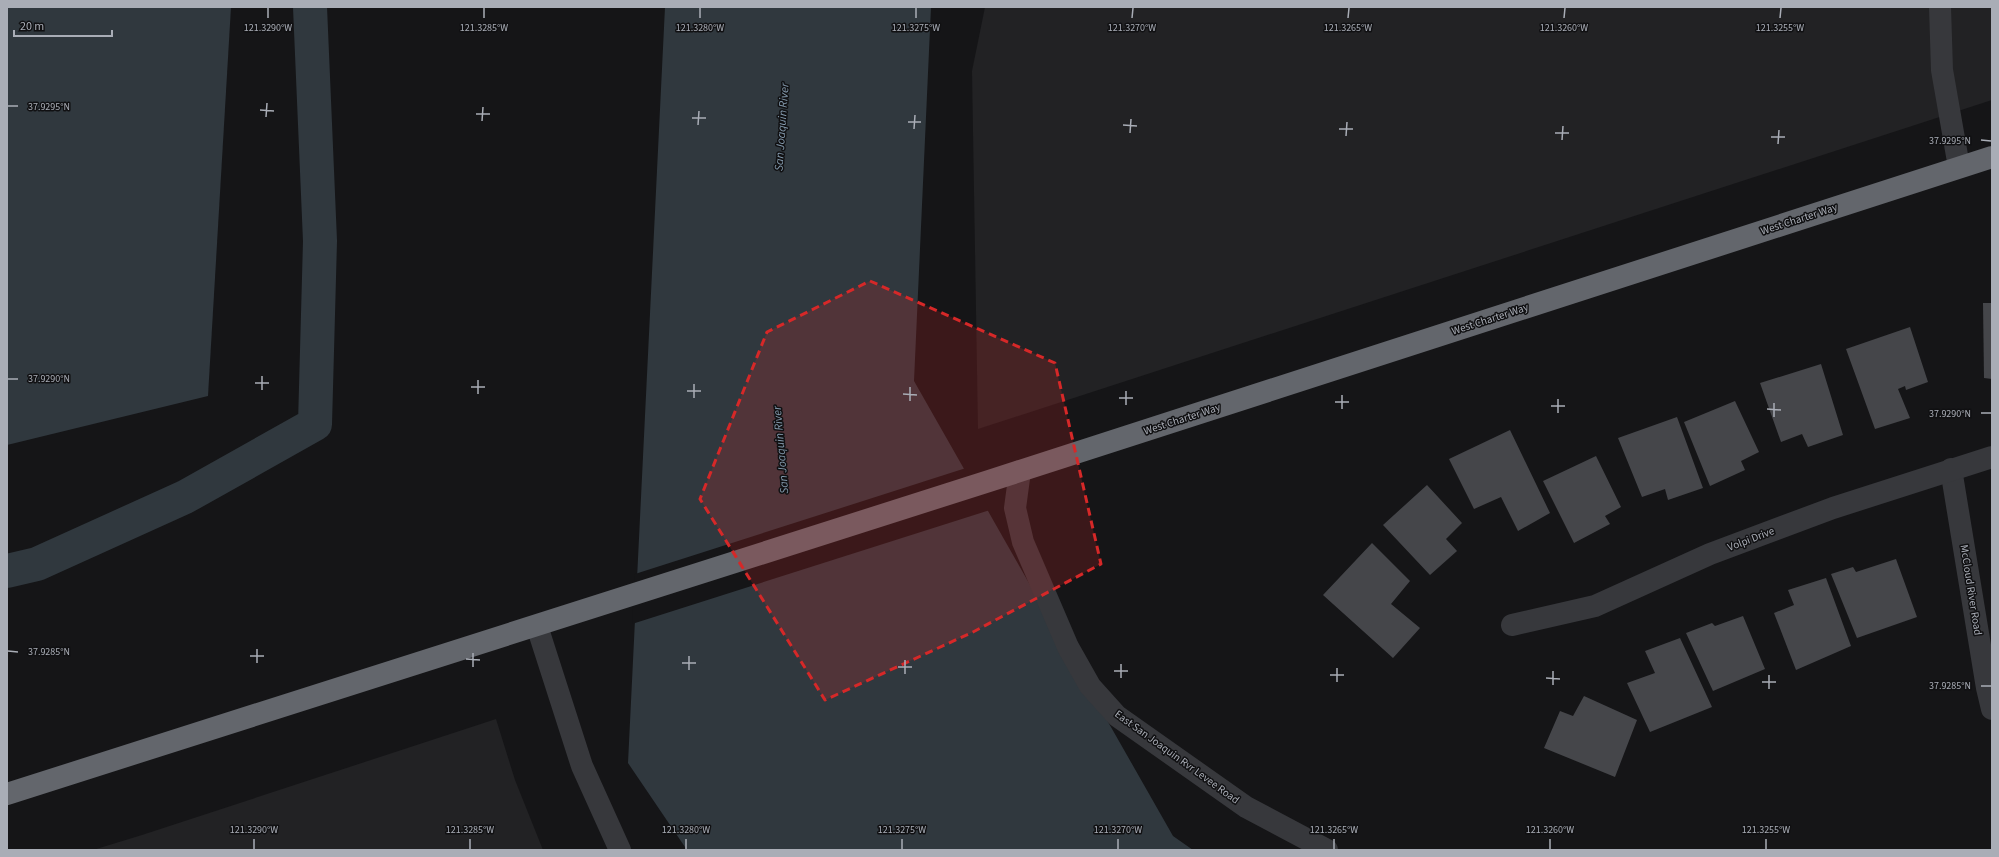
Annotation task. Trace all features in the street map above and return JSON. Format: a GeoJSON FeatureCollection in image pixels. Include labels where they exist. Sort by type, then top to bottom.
{"type":"FeatureCollection","features":[{"type":"Feature","properties":{"kind":"highway","name":"West Charter Way"},"geometry":{"type":"LineString","coordinates":[[7,794],[989,482],[1992,157]]}},
{"type":"Feature","properties":{"kind":"street"},"geometry":{"type":"LineString","coordinates":[[1940,7],[1942,70],[1959,167]]}},
{"type":"Feature","properties":{"kind":"street","name":"Volpi Drive"},"geometry":{"type":"LineString","coordinates":[[1512,625],[1595,606],[1710,554],[1833,508],[1992,457]]}},
{"type":"Feature","properties":{"kind":"street","name":"McCloud River Road"},"geometry":{"type":"LineString","coordinates":[[1951,469],[1987,688],[1992,710]]}},
{"type":"Feature","properties":{"kind":"street","name":"East San Joaquin Rvr Levee Road"},"geometry":{"type":"LineString","coordinates":[[1020,471],[1015,508],[1023,542],[1068,647],[1090,686],[1117,716],[1246,807],[1327,850]]}},
{"type":"Feature","properties":{"kind":"street"},"geometry":{"type":"LineString","coordinates":[[537,626],[582,766],[620,850]]}},
{"type":"Feature","properties":{"kind":"highlighted area"},"geometry":{"type":"Polygon","coordinates":[[[870,281],[1055,363],[1101,564],[973,632],[825,700],[700,499],[767,332],[870,281]]]}},
{"type":"Feature","properties":{"kind":"shaded area"},"geometry":{"type":"Polygon","coordinates":[[[985,7],[1992,7],[1992,100],[978,429],[972,71],[985,7]]]}},
{"type":"Feature","properties":{"kind":"shaded area"},"geometry":{"type":"Polygon","coordinates":[[[496,719],[515,780],[543,850],[93,850],[142,835],[496,719]]]}},
{"type":"Feature","properties":{"kind":"water"},"geometry":{"type":"Polygon","coordinates":[[[7,7],[231,7],[208,396],[7,445],[7,7]]]}},
{"type":"Feature","properties":{"kind":"water","name":"San Joaquin River"},"geometry":{"type":"Polygon","coordinates":[[[665,7],[931,7],[914,381],[1173,836],[1193,850],[687,850],[628,763],[665,7]]]}},
{"type":"Feature","properties":{"kind":"pier"},"geometry":{"type":"Polygon","coordinates":[[[966,468],[990,510],[632,624],[635,574],[966,468]]]}},
{"type":"Feature","properties":{"kind":"building"},"geometry":{"type":"Polygon","coordinates":[[[1983,303],[1992,303],[1992,379],[1984,378],[1983,303]]]}},
{"type":"Feature","properties":{"kind":"building"},"geometry":{"type":"Polygon","coordinates":[[[1910,327],[1928,382],[1906,390],[1905,386],[1898,389],[1910,418],[1875,429],[1846,349],[1910,327]]]}},
{"type":"Feature","properties":{"kind":"building"},"geometry":{"type":"Polygon","coordinates":[[[1821,364],[1843,435],[1808,447],[1802,434],[1781,442],[1760,383],[1821,364]]]}},
{"type":"Feature","properties":{"kind":"building"},"geometry":{"type":"Polygon","coordinates":[[[1735,401],[1759,452],[1741,461],[1745,470],[1710,486],[1684,422],[1735,401]]]}},
{"type":"Feature","properties":{"kind":"building"},"geometry":{"type":"Polygon","coordinates":[[[1677,417],[1703,488],[1668,500],[1665,489],[1642,497],[1618,438],[1677,417]]]}},
{"type":"Feature","properties":{"kind":"building"},"geometry":{"type":"Polygon","coordinates":[[[1510,430],[1550,513],[1518,531],[1501,497],[1474,509],[1449,459],[1510,430]]]}},
{"type":"Feature","properties":{"kind":"building"},"geometry":{"type":"Polygon","coordinates":[[[1596,456],[1621,507],[1605,516],[1610,524],[1574,543],[1543,481],[1596,456]]]}},
{"type":"Feature","properties":{"kind":"building"},"geometry":{"type":"Polygon","coordinates":[[[1427,485],[1462,523],[1446,539],[1457,551],[1430,575],[1383,525],[1427,485]]]}},
{"type":"Feature","properties":{"kind":"building"},"geometry":{"type":"Polygon","coordinates":[[[1372,543],[1410,581],[1391,604],[1420,628],[1393,658],[1323,595],[1372,543]]]}},
{"type":"Feature","properties":{"kind":"building"},"geometry":{"type":"Polygon","coordinates":[[[1896,559],[1917,617],[1857,638],[1831,574],[1853,567],[1856,572],[1896,559]]]}},
{"type":"Feature","properties":{"kind":"building"},"geometry":{"type":"Polygon","coordinates":[[[1826,578],[1851,646],[1796,670],[1774,613],[1794,605],[1788,590],[1826,578]]]}},
{"type":"Feature","properties":{"kind":"building"},"geometry":{"type":"Polygon","coordinates":[[[1743,616],[1765,669],[1713,691],[1686,633],[1712,623],[1715,626],[1743,616]]]}},
{"type":"Feature","properties":{"kind":"building"},"geometry":{"type":"Polygon","coordinates":[[[1680,638],[1712,707],[1650,732],[1627,683],[1655,673],[1645,651],[1680,638]]]}},
{"type":"Feature","properties":{"kind":"building"},"geometry":{"type":"Polygon","coordinates":[[[1584,696],[1637,720],[1615,777],[1544,748],[1560,711],[1573,716],[1584,696]]]}},
{"type":"Feature","properties":{"kind":"waterway"},"geometry":{"type":"LineString","coordinates":[[7,571],[37,564],[185,497],[315,424],[320,241],[310,7]]}}]}
